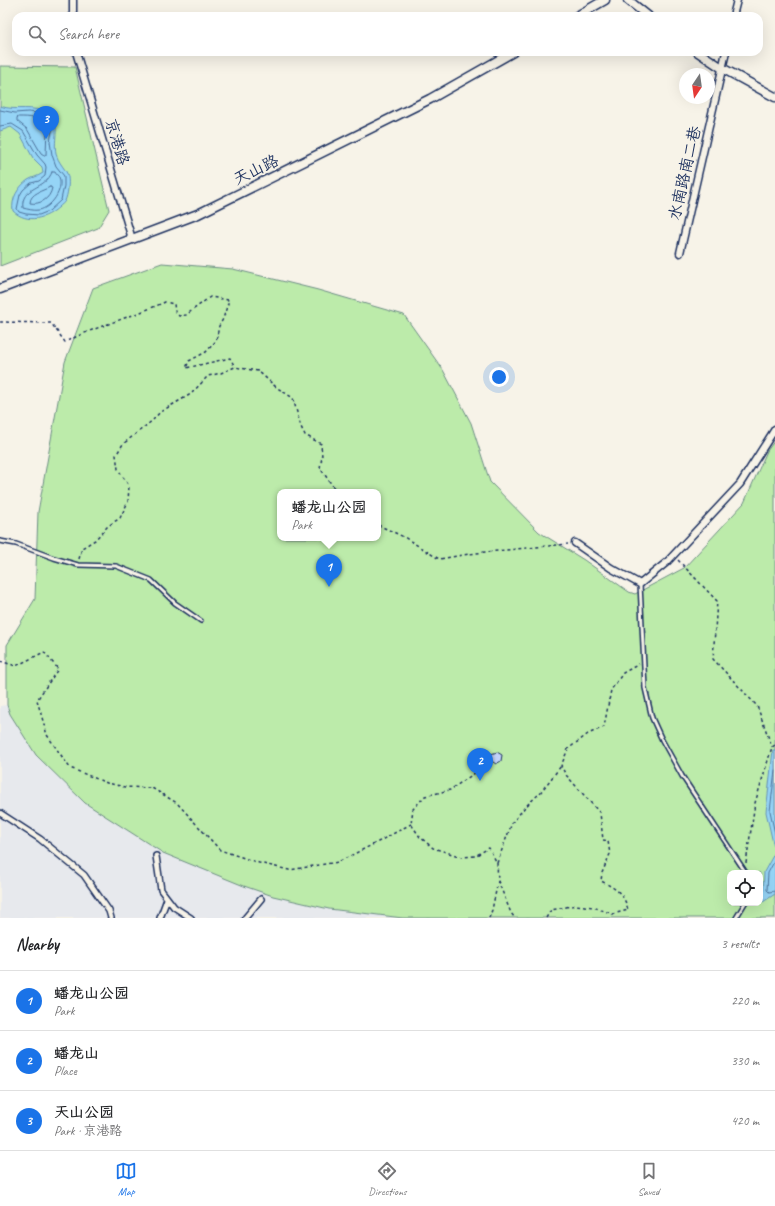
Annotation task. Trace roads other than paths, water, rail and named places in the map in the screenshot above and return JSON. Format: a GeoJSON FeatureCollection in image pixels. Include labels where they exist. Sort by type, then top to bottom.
{"type":"FeatureCollection","features":[{"type":"Feature","properties":{"kind":"street"},"geometry":{"type":"LineString","coordinates":[[73,0],[73,12]]}},
{"type":"Feature","properties":{"kind":"street"},"geometry":{"type":"LineString","coordinates":[[584,12],[605,0]]}},
{"type":"Feature","properties":{"kind":"street"},"geometry":{"type":"LineString","coordinates":[[628,0],[643,12]]}},
{"type":"Feature","properties":{"kind":"street"},"geometry":{"type":"LineString","coordinates":[[735,12],[737,0]]}},
{"type":"Feature","properties":{"kind":"street","name":"京港路"},"geometry":{"type":"LineString","coordinates":[[77,56],[132,239]]}},
{"type":"Feature","properties":{"kind":"street","name":"天山路"},"geometry":{"type":"LineString","coordinates":[[0,289],[205,210],[430,99],[507,56]]}},
{"type":"Feature","properties":{"kind":"street"},"geometry":{"type":"LineString","coordinates":[[704,56],[775,98]]}},
{"type":"Feature","properties":{"kind":"street","name":"水南路南二巷"},"geometry":{"type":"LineString","coordinates":[[680,253],[725,56]]}},
{"type":"Feature","properties":{"kind":"street"},"geometry":{"type":"LineString","coordinates":[[575,543],[611,568],[640,584],[674,555],[740,484],[775,429]]}},
{"type":"Feature","properties":{"kind":"street"},"geometry":{"type":"LineString","coordinates":[[0,813],[40,838],[84,875],[111,918]]}},
{"type":"Feature","properties":{"kind":"street"},"geometry":{"type":"LineString","coordinates":[[156,856],[161,890],[174,907],[191,918]]}},
{"type":"Feature","properties":{"kind":"street"},"geometry":{"type":"LineString","coordinates":[[160,918],[168,899]]}},
{"type":"Feature","properties":{"kind":"street"},"geometry":{"type":"LineString","coordinates":[[245,918],[261,899]]}},
{"type":"Feature","properties":{"kind":"lane"},"geometry":{"type":"LineString","coordinates":[[0,541],[16,544],[78,565],[116,566],[151,580],[175,603],[201,621]]}},
{"type":"Feature","properties":{"kind":"lane"},"geometry":{"type":"LineString","coordinates":[[640,584],[645,688],[652,718],[662,740],[682,776],[744,870]]}},
{"type":"Feature","properties":{"kind":"lane"},"geometry":{"type":"LineString","coordinates":[[736,918],[744,906]]}},
{"type":"Feature","properties":{"kind":"water"},"geometry":{"type":"Polygon","coordinates":[[[0,106],[6,108],[36,109],[48,114],[55,122],[55,148],[58,160],[68,175],[68,189],[64,202],[48,215],[30,219],[24,218],[13,211],[14,198],[21,186],[28,180],[43,173],[42,167],[33,158],[20,134],[11,127],[0,131],[0,106]]]}},
{"type":"Feature","properties":{"kind":"water"},"geometry":{"type":"Polygon","coordinates":[[[773,750],[775,750],[775,852],[766,812],[773,750]]]}},
{"type":"Feature","properties":{"kind":"water"},"geometry":{"type":"Polygon","coordinates":[[[775,852],[775,894],[763,902],[764,872],[775,852]]]}},
{"type":"Feature","properties":{"kind":"place","name":"天山公园"},"geometry":{"type":"Point","coordinates":[46,139]}},
{"type":"Feature","properties":{"kind":"place","name":"蟠龙山公园"},"geometry":{"type":"Point","coordinates":[329,587]}},
{"type":"Feature","properties":{"kind":"place","name":"蟠龙山"},"geometry":{"type":"Point","coordinates":[480,781]}}]}
